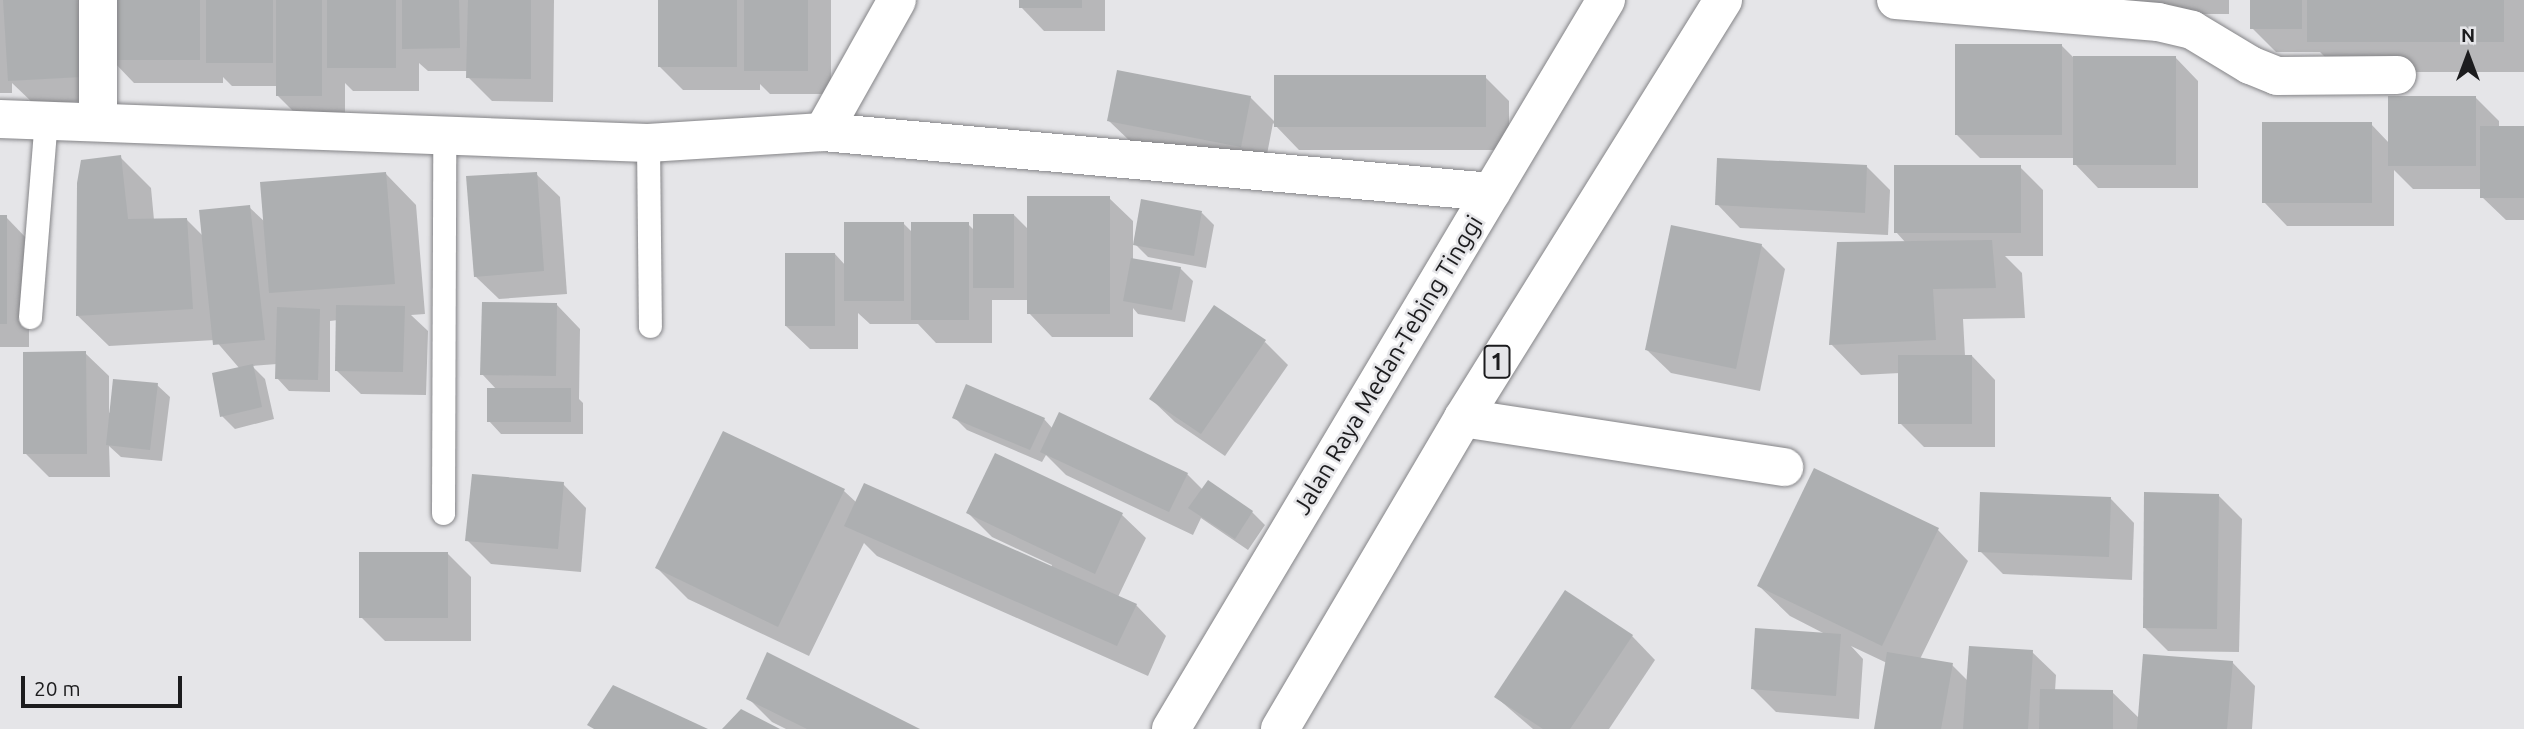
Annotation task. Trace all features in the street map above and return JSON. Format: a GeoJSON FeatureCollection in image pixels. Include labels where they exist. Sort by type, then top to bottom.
{"type":"FeatureCollection","features":[{"type":"Feature","properties":{"kind":"main road"},"geometry":{"type":"LineString","coordinates":[[98,0],[98,122]]}},
{"type":"Feature","properties":{"kind":"main road"},"geometry":{"type":"LineString","coordinates":[[823,132],[897,0]]}},
{"type":"Feature","properties":{"kind":"main road","name":"Jalan Raya Medan-Tebing Tinggi"},"geometry":{"type":"LineString","coordinates":[[1171,729],[1606,0]]}},
{"type":"Feature","properties":{"kind":"main road","name":"1"},"geometry":{"type":"LineString","coordinates":[[1280,729],[1463,418],[1723,0]]}},
{"type":"Feature","properties":{"kind":"main road"},"geometry":{"type":"LineString","coordinates":[[1896,0],[2158,22],[2192,30],[2250,65],[2277,76],[2397,75]]}},
{"type":"Feature","properties":{"kind":"main road"},"geometry":{"type":"LineString","coordinates":[[0,119],[648,143],[823,132],[1491,192]]}},
{"type":"Feature","properties":{"kind":"main road"},"geometry":{"type":"LineString","coordinates":[[1463,418],[1784,467]]}},
{"type":"Feature","properties":{"kind":"lane"},"geometry":{"type":"LineString","coordinates":[[30,317],[46,120]]}},
{"type":"Feature","properties":{"kind":"lane"},"geometry":{"type":"LineString","coordinates":[[443,513],[444,137]]}},
{"type":"Feature","properties":{"kind":"lane"},"geometry":{"type":"LineString","coordinates":[[648,143],[650,326]]}},
{"type":"Feature","properties":{"kind":"building"},"geometry":{"type":"Polygon","coordinates":[[[3,0],[77,0],[82,77],[8,81],[3,0]]]}},
{"type":"Feature","properties":{"kind":"building"},"geometry":{"type":"Polygon","coordinates":[[[109,0],[200,0],[200,60],[109,60],[109,0]]]}},
{"type":"Feature","properties":{"kind":"building"},"geometry":{"type":"Polygon","coordinates":[[[206,0],[273,0],[273,63],[206,63],[206,0]]]}},
{"type":"Feature","properties":{"kind":"building"},"geometry":{"type":"Polygon","coordinates":[[[276,0],[322,0],[322,96],[276,96],[276,0]]]}},
{"type":"Feature","properties":{"kind":"building"},"geometry":{"type":"Polygon","coordinates":[[[327,0],[396,0],[396,68],[327,68],[327,0]]]}},
{"type":"Feature","properties":{"kind":"building"},"geometry":{"type":"Polygon","coordinates":[[[402,0],[459,0],[460,48],[402,49],[402,0]]]}},
{"type":"Feature","properties":{"kind":"building"},"geometry":{"type":"Polygon","coordinates":[[[468,0],[531,0],[531,79],[466,78],[468,0]]]}},
{"type":"Feature","properties":{"kind":"building"},"geometry":{"type":"Polygon","coordinates":[[[658,0],[737,0],[737,67],[658,67],[658,0]]]}},
{"type":"Feature","properties":{"kind":"building"},"geometry":{"type":"Polygon","coordinates":[[[744,0],[808,0],[808,71],[744,71],[744,0]]]}},
{"type":"Feature","properties":{"kind":"building"},"geometry":{"type":"Polygon","coordinates":[[[1019,0],[1082,0],[1082,8],[1019,8],[1019,0]]]}},
{"type":"Feature","properties":{"kind":"building"},"geometry":{"type":"Polygon","coordinates":[[[2250,0],[2302,0],[2302,29],[2250,29],[2250,0]]]}},
{"type":"Feature","properties":{"kind":"building"},"geometry":{"type":"Polygon","coordinates":[[[2307,0],[2504,0],[2504,42],[2307,42],[2307,0]]]}},
{"type":"Feature","properties":{"kind":"building"},"geometry":{"type":"Polygon","coordinates":[[[1955,44],[2062,44],[2062,135],[1955,135],[1955,44]]]}},
{"type":"Feature","properties":{"kind":"building"},"geometry":{"type":"Polygon","coordinates":[[[2073,56],[2176,56],[2176,165],[2073,165],[2073,56]]]}},
{"type":"Feature","properties":{"kind":"building"},"geometry":{"type":"Polygon","coordinates":[[[1117,70],[1251,96],[1241,147],[1107,121],[1117,70]]]}},
{"type":"Feature","properties":{"kind":"building"},"geometry":{"type":"Polygon","coordinates":[[[1274,75],[1486,75],[1486,127],[1274,127],[1274,75]]]}},
{"type":"Feature","properties":{"kind":"building"},"geometry":{"type":"Polygon","coordinates":[[[2388,96],[2476,96],[2476,166],[2388,166],[2388,96]]]}},
{"type":"Feature","properties":{"kind":"building"},"geometry":{"type":"Polygon","coordinates":[[[2262,122],[2372,122],[2372,203],[2262,203],[2262,122]]]}},
{"type":"Feature","properties":{"kind":"building"},"geometry":{"type":"Polygon","coordinates":[[[2480,126],[2524,126],[2524,198],[2480,198],[2480,126]]]}},
{"type":"Feature","properties":{"kind":"building"},"geometry":{"type":"Polygon","coordinates":[[[121,155],[128,219],[187,218],[193,309],[76,316],[77,183],[81,160],[121,155]]]}},
{"type":"Feature","properties":{"kind":"building"},"geometry":{"type":"Polygon","coordinates":[[[1717,158],[1867,165],[1865,213],[1715,205],[1717,158]]]}},
{"type":"Feature","properties":{"kind":"building"},"geometry":{"type":"Polygon","coordinates":[[[1894,165],[2021,165],[2021,233],[1894,233],[1894,165]]]}},
{"type":"Feature","properties":{"kind":"building"},"geometry":{"type":"Polygon","coordinates":[[[386,172],[395,284],[269,293],[260,182],[386,172]]]}},
{"type":"Feature","properties":{"kind":"building"},"geometry":{"type":"Polygon","coordinates":[[[537,172],[544,271],[474,277],[466,176],[537,172]]]}},
{"type":"Feature","properties":{"kind":"building"},"geometry":{"type":"Polygon","coordinates":[[[1027,196],[1110,196],[1110,314],[1027,314],[1027,196]]]}},
{"type":"Feature","properties":{"kind":"building"},"geometry":{"type":"Polygon","coordinates":[[[1141,199],[1202,211],[1194,256],[1133,245],[1141,199]]]}},
{"type":"Feature","properties":{"kind":"building"},"geometry":{"type":"Polygon","coordinates":[[[250,205],[265,340],[213,345],[199,210],[250,205]]]}},
{"type":"Feature","properties":{"kind":"building"},"geometry":{"type":"Polygon","coordinates":[[[973,214],[1014,214],[1014,288],[973,288],[973,214]]]}},
{"type":"Feature","properties":{"kind":"building"},"geometry":{"type":"Polygon","coordinates":[[[0,215],[7,215],[7,324],[0,324],[0,215]]]}},
{"type":"Feature","properties":{"kind":"building"},"geometry":{"type":"Polygon","coordinates":[[[844,222],[904,222],[904,301],[844,301],[844,222]]]}},
{"type":"Feature","properties":{"kind":"building"},"geometry":{"type":"Polygon","coordinates":[[[911,222],[969,222],[969,320],[911,320],[911,222]]]}},
{"type":"Feature","properties":{"kind":"building"},"geometry":{"type":"Polygon","coordinates":[[[1671,225],[1762,244],[1736,369],[1645,350],[1671,225]]]}},
{"type":"Feature","properties":{"kind":"building"},"geometry":{"type":"Polygon","coordinates":[[[1992,240],[1996,288],[1933,289],[1936,340],[1829,345],[1837,242],[1992,240]]]}},
{"type":"Feature","properties":{"kind":"building"},"geometry":{"type":"Polygon","coordinates":[[[785,253],[835,253],[835,326],[785,326],[785,253]]]}},
{"type":"Feature","properties":{"kind":"building"},"geometry":{"type":"Polygon","coordinates":[[[1131,258],[1181,267],[1172,310],[1123,301],[1131,258]]]}},
{"type":"Feature","properties":{"kind":"building"},"geometry":{"type":"Polygon","coordinates":[[[482,302],[557,303],[556,376],[480,375],[482,302]]]}},
{"type":"Feature","properties":{"kind":"building"},"geometry":{"type":"Polygon","coordinates":[[[336,305],[405,306],[403,372],[335,371],[336,305]]]}},
{"type":"Feature","properties":{"kind":"building"},"geometry":{"type":"Polygon","coordinates":[[[1214,305],[1266,340],[1201,434],[1149,399],[1214,305]]]}},
{"type":"Feature","properties":{"kind":"building"},"geometry":{"type":"Polygon","coordinates":[[[277,307],[320,309],[318,380],[275,379],[277,307]]]}},
{"type":"Feature","properties":{"kind":"building"},"geometry":{"type":"Polygon","coordinates":[[[86,351],[87,454],[23,454],[23,352],[86,351]]]}},
{"type":"Feature","properties":{"kind":"building"},"geometry":{"type":"Polygon","coordinates":[[[1898,355],[1972,355],[1972,424],[1898,424],[1898,355]]]}},
{"type":"Feature","properties":{"kind":"building"},"geometry":{"type":"Polygon","coordinates":[[[253,364],[262,407],[220,417],[212,373],[253,364]]]}},
{"type":"Feature","properties":{"kind":"building"},"geometry":{"type":"Polygon","coordinates":[[[113,379],[158,383],[150,450],[106,445],[113,379]]]}},
{"type":"Feature","properties":{"kind":"building"},"geometry":{"type":"Polygon","coordinates":[[[966,384],[1045,418],[1030,450],[952,418],[966,384]]]}},
{"type":"Feature","properties":{"kind":"building"},"geometry":{"type":"Polygon","coordinates":[[[487,388],[571,388],[571,422],[487,422],[487,388]]]}},
{"type":"Feature","properties":{"kind":"building"},"geometry":{"type":"Polygon","coordinates":[[[1059,412],[1188,473],[1169,512],[1040,452],[1059,412]]]}},
{"type":"Feature","properties":{"kind":"building"},"geometry":{"type":"Polygon","coordinates":[[[723,431],[845,489],[778,627],[655,568],[723,431]]]}},
{"type":"Feature","properties":{"kind":"building"},"geometry":{"type":"Polygon","coordinates":[[[995,453],[1123,513],[1095,574],[966,513],[995,453]]]}},
{"type":"Feature","properties":{"kind":"building"},"geometry":{"type":"Polygon","coordinates":[[[1814,468],[1939,528],[1882,646],[1757,586],[1814,468]]]}},
{"type":"Feature","properties":{"kind":"building"},"geometry":{"type":"Polygon","coordinates":[[[472,474],[564,482],[558,549],[465,541],[472,474]]]}},
{"type":"Feature","properties":{"kind":"building"},"geometry":{"type":"Polygon","coordinates":[[[1208,480],[1253,511],[1235,539],[1188,508],[1208,480]]]}},
{"type":"Feature","properties":{"kind":"building"},"geometry":{"type":"Polygon","coordinates":[[[864,483],[1137,604],[1117,646],[844,526],[864,483]]]}},
{"type":"Feature","properties":{"kind":"building"},"geometry":{"type":"Polygon","coordinates":[[[1980,492],[2111,497],[2109,557],[1978,552],[1980,492]]]}},
{"type":"Feature","properties":{"kind":"building"},"geometry":{"type":"Polygon","coordinates":[[[2144,492],[2219,494],[2217,629],[2143,628],[2144,492]]]}},
{"type":"Feature","properties":{"kind":"building"},"geometry":{"type":"Polygon","coordinates":[[[359,552],[448,552],[448,618],[359,618],[359,552]]]}},
{"type":"Feature","properties":{"kind":"building"},"geometry":{"type":"Polygon","coordinates":[[[1565,590],[1633,635],[1570,729],[1543,729],[1494,697],[1565,590]]]}},
{"type":"Feature","properties":{"kind":"building"},"geometry":{"type":"Polygon","coordinates":[[[1755,628],[1841,634],[1836,696],[1751,689],[1755,628]]]}},
{"type":"Feature","properties":{"kind":"building"},"geometry":{"type":"Polygon","coordinates":[[[1969,646],[2033,650],[2028,729],[1963,729],[1969,646]]]}},
{"type":"Feature","properties":{"kind":"building"},"geometry":{"type":"Polygon","coordinates":[[[767,652],[920,729],[807,729],[746,699],[767,652]]]}},
{"type":"Feature","properties":{"kind":"building"},"geometry":{"type":"Polygon","coordinates":[[[1887,652],[1953,663],[1941,729],[1874,729],[1887,652]]]}},
{"type":"Feature","properties":{"kind":"building"},"geometry":{"type":"Polygon","coordinates":[[[2143,654],[2233,661],[2227,729],[2137,729],[2143,654]]]}},
{"type":"Feature","properties":{"kind":"building"},"geometry":{"type":"Polygon","coordinates":[[[613,685],[708,729],[594,729],[587,725],[613,685]]]}},
{"type":"Feature","properties":{"kind":"building"},"geometry":{"type":"Polygon","coordinates":[[[2040,689],[2113,690],[2113,729],[2039,729],[2040,689]]]}},
{"type":"Feature","properties":{"kind":"building"},"geometry":{"type":"Polygon","coordinates":[[[741,709],[780,729],[722,729],[741,709]]]}}]}
